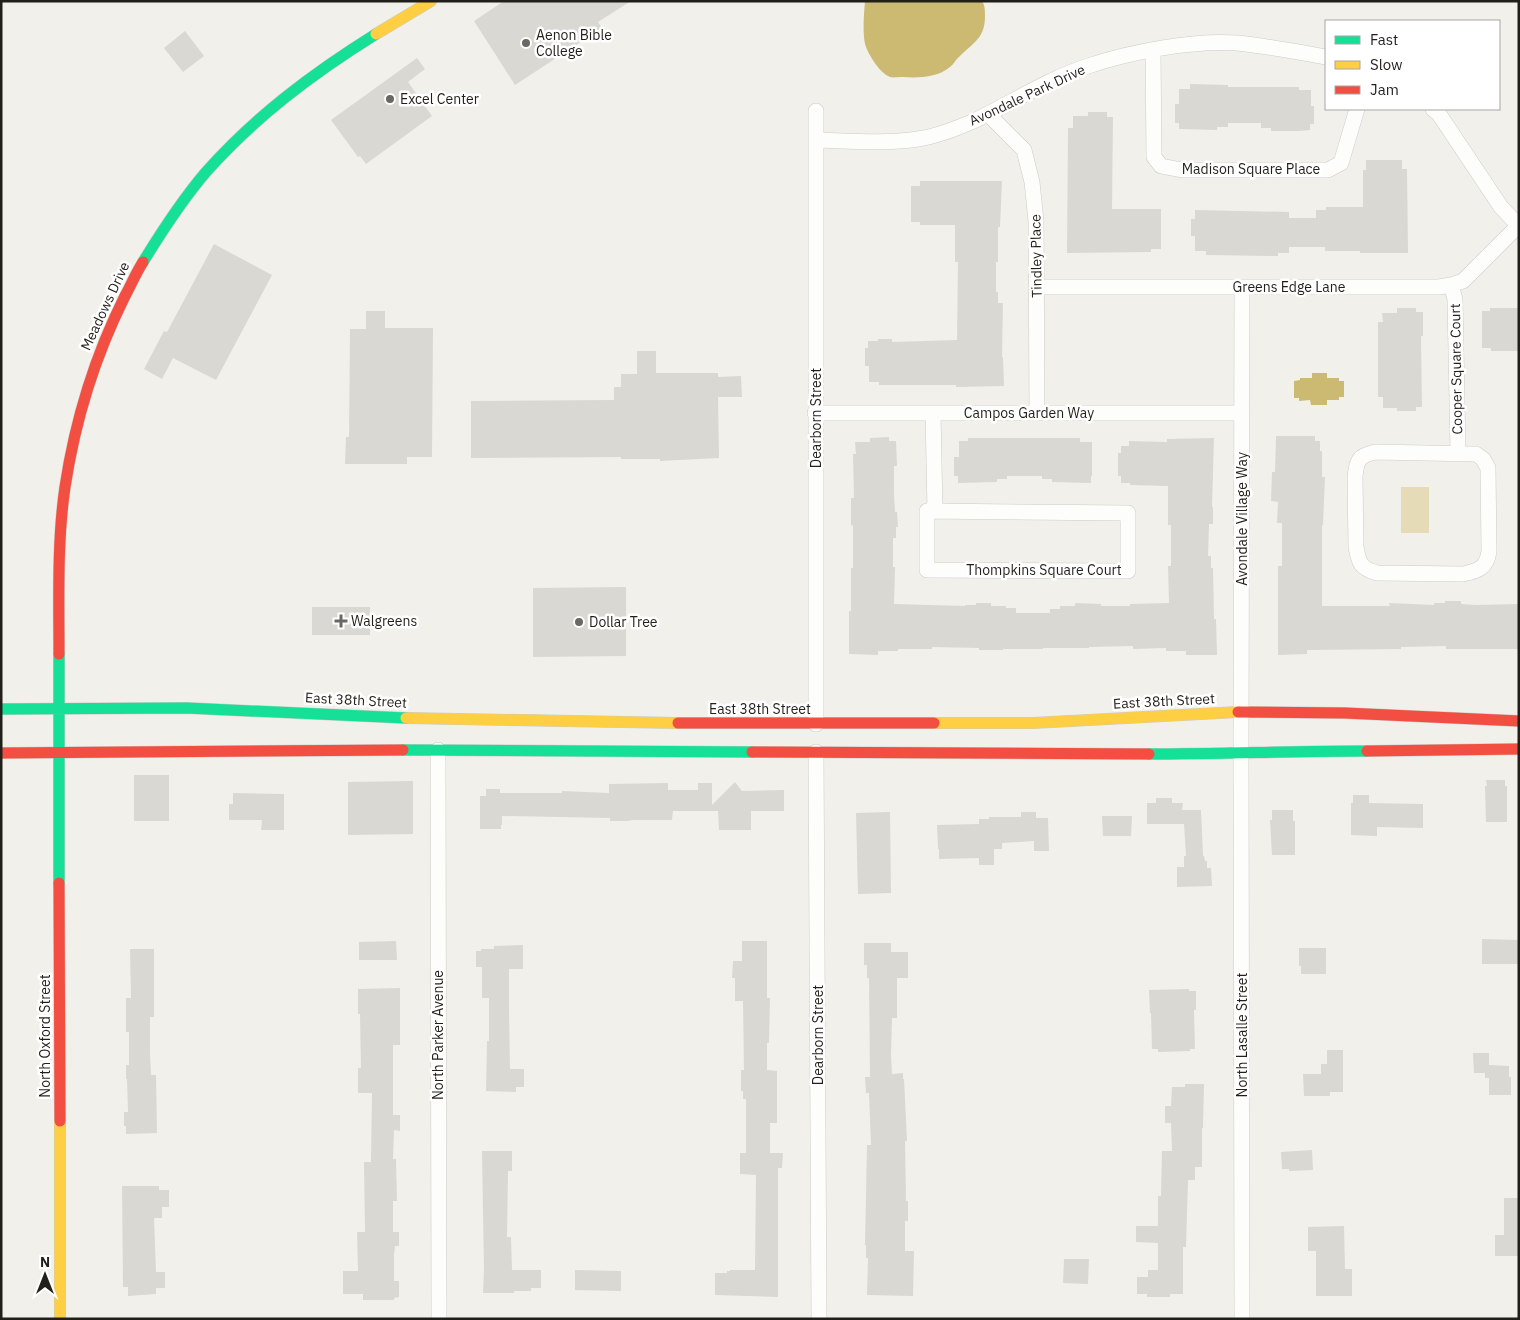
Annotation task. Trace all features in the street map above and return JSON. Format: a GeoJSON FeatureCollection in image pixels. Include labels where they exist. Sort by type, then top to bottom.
{"type":"FeatureCollection","features":[{"type":"Feature","properties":{"kind":"main road","name":"Meadows Drive"},"geometry":{"type":"LineString","coordinates":[[59,752],[60,537],[69,464],[79,416],[93,370],[108,330],[130,283],[163,229],[197,183],[235,140],[291,91],[331,62],[431,1]]}},
{"type":"Feature","properties":{"kind":"main road","name":"East 38th Street"},"geometry":{"type":"LineString","coordinates":[[1,709],[195,708],[429,719],[612,723],[1032,723],[1241,712],[1344,713],[1519,721]]}},
{"type":"Feature","properties":{"kind":"main road"},"geometry":{"type":"LineString","coordinates":[[1,753],[438,750],[1214,754],[1241,752],[1519,749]]}},
{"type":"Feature","properties":{"kind":"main road","name":"North Oxford Street"},"geometry":{"type":"LineString","coordinates":[[59,752],[60,1319]]}},
{"type":"Feature","properties":{"kind":"street","name":"Avondale Park Drive"},"geometry":{"type":"LineString","coordinates":[[816,140],[882,141],[919,139],[975,121],[1067,73],[1108,60],[1188,44],[1236,43],[1325,57]]}},
{"type":"Feature","properties":{"kind":"street","name":"Madison Square Place"},"geometry":{"type":"LineString","coordinates":[[1153,50],[1154,157],[1161,166],[1182,170],[1328,170],[1341,163],[1357,110]]}},
{"type":"Feature","properties":{"kind":"street"},"geometry":{"type":"LineString","coordinates":[[1434,110],[1439,114],[1501,207],[1518,226]]}},
{"type":"Feature","properties":{"kind":"street","name":"Dearborn Street"},"geometry":{"type":"LineString","coordinates":[[816,111],[816,724]]}},
{"type":"Feature","properties":{"kind":"street","name":"Tindley Place"},"geometry":{"type":"LineString","coordinates":[[988,114],[1024,150],[1032,182],[1035,211],[1037,413]]}},
{"type":"Feature","properties":{"kind":"street","name":"Greens Edge Lane"},"geometry":{"type":"LineString","coordinates":[[1036,287],[1439,287],[1463,281],[1518,226]]}},
{"type":"Feature","properties":{"kind":"street","name":"Cooper Square Court"},"geometry":{"type":"LineString","coordinates":[[1450,285],[1455,300],[1458,452]]}},
{"type":"Feature","properties":{"kind":"street","name":"Avondale Village Way"},"geometry":{"type":"LineString","coordinates":[[1241,752],[1242,287]]}},
{"type":"Feature","properties":{"kind":"street","name":"Campos Garden Way"},"geometry":{"type":"LineString","coordinates":[[816,413],[1242,413]]}},
{"type":"Feature","properties":{"kind":"street","name":"Thompkins Square Court"},"geometry":{"type":"LineString","coordinates":[[933,413],[935,511]]}},
{"type":"Feature","properties":{"kind":"street","name":"Cooper Square Court"},"geometry":{"type":"LineString","coordinates":[[1375,452],[1458,452],[1476,454],[1483,459],[1488,468],[1489,551],[1488,559],[1482,568],[1463,574],[1377,573],[1367,570],[1361,564],[1356,546],[1355,476],[1356,465],[1360,458],[1375,452]]}},
{"type":"Feature","properties":{"kind":"street","name":"Thompkins Square Court"},"geometry":{"type":"LineString","coordinates":[[927,511],[935,511],[1128,513],[1128,572],[927,570],[927,511]]}},
{"type":"Feature","properties":{"kind":"street","name":"North Parker Avenue"},"geometry":{"type":"LineString","coordinates":[[438,750],[439,1319]]}},
{"type":"Feature","properties":{"kind":"street","name":"Dearborn Street"},"geometry":{"type":"LineString","coordinates":[[816,752],[819,1319]]}},
{"type":"Feature","properties":{"kind":"street","name":"North Lasalle Street"},"geometry":{"type":"LineString","coordinates":[[1241,752],[1242,1319]]}},
{"type":"Feature","properties":{"kind":"shaded area"},"geometry":{"type":"Polygon","coordinates":[[[865,1],[982,1],[985,10],[983,30],[978,39],[945,71],[927,76],[891,77],[879,68],[866,47],[864,31],[865,1]]]}},
{"type":"Feature","properties":{"kind":"shaded area"},"geometry":{"type":"Polygon","coordinates":[[[1312,373],[1327,373],[1327,378],[1339,378],[1339,381],[1344,381],[1344,397],[1339,397],[1339,400],[1327,400],[1327,405],[1311,405],[1310,400],[1299,401],[1299,398],[1294,398],[1294,381],[1300,380],[1300,378],[1312,378],[1312,373]]]}},
{"type":"Feature","properties":{"kind":"shaded area"},"geometry":{"type":"Polygon","coordinates":[[[1401,487],[1429,487],[1429,533],[1401,533],[1401,487]]]}},
{"type":"Feature","properties":{"kind":"building","name":"Aenon Bible College"},"geometry":{"type":"Polygon","coordinates":[[[504,1],[631,1],[598,22],[602,28],[515,85],[474,21],[504,1]]]}},
{"type":"Feature","properties":{"kind":"building"},"geometry":{"type":"Polygon","coordinates":[[[185,31],[204,56],[183,72],[164,48],[185,31]]]}},
{"type":"Feature","properties":{"kind":"building","name":"Excel Center"},"geometry":{"type":"Polygon","coordinates":[[[417,58],[425,69],[408,82],[432,116],[366,164],[360,156],[358,157],[331,120],[417,58]]]}},
{"type":"Feature","properties":{"kind":"building"},"geometry":{"type":"Polygon","coordinates":[[[1190,84],[1228,85],[1228,87],[1299,87],[1299,90],[1311,90],[1311,106],[1314,106],[1314,124],[1310,124],[1310,130],[1299,131],[1271,131],[1271,128],[1261,128],[1261,123],[1228,123],[1228,127],[1217,127],[1217,130],[1179,129],[1179,123],[1175,123],[1175,104],[1179,104],[1179,89],[1190,89],[1190,84]]]}},
{"type":"Feature","properties":{"kind":"building"},"geometry":{"type":"Polygon","coordinates":[[[1088,112],[1107,112],[1107,117],[1113,117],[1112,209],[1161,209],[1161,249],[1151,249],[1151,252],[1067,253],[1068,128],[1073,128],[1073,116],[1088,116],[1088,112]]]}},
{"type":"Feature","properties":{"kind":"building"},"geometry":{"type":"Polygon","coordinates":[[[1366,160],[1402,160],[1402,169],[1407,169],[1408,253],[1325,251],[1325,247],[1289,247],[1289,253],[1278,253],[1278,256],[1206,255],[1206,251],[1195,251],[1195,236],[1191,236],[1191,219],[1195,219],[1195,210],[1289,212],[1289,218],[1316,218],[1316,210],[1326,210],[1326,207],[1363,207],[1363,170],[1366,170],[1366,160]]]}},
{"type":"Feature","properties":{"kind":"building"},"geometry":{"type":"Polygon","coordinates":[[[920,181],[1002,181],[1000,227],[998,227],[998,262],[996,262],[996,292],[998,292],[998,303],[1003,303],[1002,357],[1004,386],[879,385],[879,382],[869,382],[869,366],[865,366],[865,348],[868,348],[868,341],[878,341],[878,339],[892,339],[892,342],[957,340],[958,262],[955,262],[955,225],[920,225],[920,222],[911,222],[911,186],[920,186],[920,181]]]}},
{"type":"Feature","properties":{"kind":"building"},"geometry":{"type":"Polygon","coordinates":[[[214,244],[272,275],[216,380],[173,358],[162,379],[144,369],[164,331],[167,332],[214,244]]]}},
{"type":"Feature","properties":{"kind":"building"},"geometry":{"type":"Polygon","coordinates":[[[1397,308],[1416,308],[1416,312],[1423,312],[1423,336],[1421,336],[1422,407],[1416,407],[1416,411],[1397,411],[1397,408],[1383,408],[1383,397],[1378,397],[1378,322],[1383,322],[1382,313],[1397,313],[1397,308]]]}},
{"type":"Feature","properties":{"kind":"building"},"geometry":{"type":"Polygon","coordinates":[[[1490,308],[1519,308],[1519,351],[1491,351],[1491,348],[1482,348],[1482,311],[1490,311],[1490,308]]]}},
{"type":"Feature","properties":{"kind":"building"},"geometry":{"type":"Polygon","coordinates":[[[366,311],[385,311],[385,328],[433,328],[432,457],[407,457],[407,464],[345,464],[346,437],[349,437],[350,329],[366,329],[366,311]]]}},
{"type":"Feature","properties":{"kind":"building"},"geometry":{"type":"Polygon","coordinates":[[[637,351],[656,351],[656,373],[718,373],[718,377],[741,376],[742,397],[718,397],[719,458],[660,461],[660,459],[621,459],[621,457],[471,458],[471,401],[614,400],[614,387],[621,387],[621,374],[637,374],[637,351]]]}},
{"type":"Feature","properties":{"kind":"building"},"geometry":{"type":"Polygon","coordinates":[[[1276,436],[1315,436],[1315,441],[1320,441],[1322,477],[1325,477],[1322,525],[1322,606],[1390,606],[1389,603],[1434,605],[1434,603],[1445,603],[1445,601],[1461,601],[1461,604],[1476,605],[1519,604],[1519,649],[1446,649],[1446,646],[1401,647],[1401,649],[1307,650],[1307,654],[1278,655],[1278,566],[1282,566],[1282,523],[1277,523],[1278,502],[1271,501],[1272,472],[1275,472],[1276,436]]]}},
{"type":"Feature","properties":{"kind":"building"},"geometry":{"type":"Polygon","coordinates":[[[889,437],[889,441],[896,441],[897,466],[894,466],[895,512],[897,512],[898,527],[896,527],[896,538],[893,538],[893,567],[895,567],[894,604],[965,606],[976,605],[976,603],[991,603],[991,606],[1016,608],[1016,613],[1050,613],[1050,609],[1060,609],[1060,606],[1075,606],[1075,603],[1101,604],[1101,606],[1130,606],[1130,604],[1169,603],[1168,566],[1171,566],[1171,525],[1168,525],[1168,486],[1121,483],[1121,476],[1118,476],[1118,453],[1121,453],[1121,446],[1129,446],[1129,441],[1167,442],[1167,439],[1214,438],[1213,524],[1209,524],[1208,556],[1211,556],[1211,568],[1213,568],[1217,655],[1186,655],[1186,651],[1166,651],[1166,648],[1133,649],[1133,646],[1003,650],[932,647],[932,649],[878,651],[878,655],[849,654],[851,568],[853,568],[851,498],[854,498],[853,454],[856,454],[855,442],[870,442],[870,438],[889,437]]]}},
{"type":"Feature","properties":{"kind":"building"},"geometry":{"type":"Polygon","coordinates":[[[968,438],[1080,438],[1080,442],[1092,442],[1091,483],[1052,482],[1052,479],[1042,479],[1042,476],[1007,476],[1007,479],[997,479],[997,482],[958,483],[958,476],[954,476],[954,457],[959,457],[959,441],[968,441],[968,438]]]}},
{"type":"Feature","properties":{"kind":"building","name":"Dollar Tree"},"geometry":{"type":"Polygon","coordinates":[[[626,587],[626,656],[533,657],[533,588],[626,587]]]}},
{"type":"Feature","properties":{"kind":"building","name":"Walgreens"},"geometry":{"type":"Polygon","coordinates":[[[312,607],[370,607],[370,635],[312,635],[312,607]]]}},
{"type":"Feature","properties":{"kind":"building"},"geometry":{"type":"Polygon","coordinates":[[[134,775],[169,775],[169,821],[134,821],[134,775]]]}},
{"type":"Feature","properties":{"kind":"building"},"geometry":{"type":"Polygon","coordinates":[[[1486,780],[1505,780],[1505,786],[1507,786],[1507,822],[1486,822],[1486,780]]]}},
{"type":"Feature","properties":{"kind":"building"},"geometry":{"type":"Polygon","coordinates":[[[413,781],[413,834],[348,835],[348,782],[413,781]]]}},
{"type":"Feature","properties":{"kind":"building"},"geometry":{"type":"Polygon","coordinates":[[[735,782],[742,791],[784,790],[784,811],[751,811],[751,830],[719,830],[718,811],[673,811],[672,820],[610,821],[610,818],[502,816],[501,829],[480,829],[480,796],[486,796],[486,789],[500,789],[500,793],[562,793],[562,791],[609,793],[609,784],[668,783],[668,790],[698,790],[698,783],[712,783],[712,805],[735,782]]]}},
{"type":"Feature","properties":{"kind":"building"},"geometry":{"type":"Polygon","coordinates":[[[233,793],[284,794],[284,830],[261,830],[262,820],[229,820],[229,804],[233,804],[233,793]]]}},
{"type":"Feature","properties":{"kind":"building"},"geometry":{"type":"Polygon","coordinates":[[[1353,795],[1369,795],[1369,803],[1423,804],[1423,828],[1377,827],[1377,836],[1351,835],[1351,803],[1353,803],[1353,795]]]}},
{"type":"Feature","properties":{"kind":"building"},"geometry":{"type":"Polygon","coordinates":[[[1156,798],[1172,798],[1172,803],[1183,803],[1182,810],[1201,810],[1203,856],[1205,861],[1207,861],[1207,868],[1211,868],[1212,886],[1177,887],[1177,867],[1184,867],[1184,856],[1186,856],[1184,824],[1147,824],[1147,803],[1156,803],[1156,798]]]}},
{"type":"Feature","properties":{"kind":"building"},"geometry":{"type":"Polygon","coordinates":[[[1272,810],[1293,810],[1293,821],[1295,821],[1295,855],[1272,855],[1270,820],[1272,820],[1272,810]]]}},
{"type":"Feature","properties":{"kind":"building"},"geometry":{"type":"Polygon","coordinates":[[[890,812],[891,893],[858,894],[856,813],[890,812]]]}},
{"type":"Feature","properties":{"kind":"building"},"geometry":{"type":"Polygon","coordinates":[[[1021,812],[1036,812],[1036,818],[1048,818],[1049,851],[1034,851],[1034,841],[1002,843],[1002,849],[994,849],[994,865],[979,865],[979,858],[939,859],[937,825],[979,824],[979,819],[989,819],[989,817],[1021,817],[1021,812]]]}},
{"type":"Feature","properties":{"kind":"building"},"geometry":{"type":"Polygon","coordinates":[[[1102,816],[1132,816],[1131,836],[1103,836],[1102,816]]]}},
{"type":"Feature","properties":{"kind":"building"},"geometry":{"type":"Polygon","coordinates":[[[1482,939],[1519,940],[1519,964],[1482,964],[1482,939]]]}},
{"type":"Feature","properties":{"kind":"building"},"geometry":{"type":"Polygon","coordinates":[[[396,941],[397,960],[359,960],[359,942],[396,941]]]}},
{"type":"Feature","properties":{"kind":"building"},"geometry":{"type":"Polygon","coordinates":[[[742,941],[767,941],[767,998],[770,998],[767,1070],[777,1071],[777,1123],[770,1123],[770,1153],[783,1153],[782,1168],[778,1168],[778,1297],[715,1295],[715,1273],[727,1273],[730,1270],[755,1270],[756,1175],[740,1174],[740,1153],[746,1153],[746,1099],[743,1099],[743,1091],[741,1091],[741,1070],[744,1070],[743,1001],[735,1001],[735,978],[732,978],[733,961],[742,961],[742,941]]]}},
{"type":"Feature","properties":{"kind":"building"},"geometry":{"type":"Polygon","coordinates":[[[864,943],[891,943],[891,952],[908,952],[908,978],[897,978],[897,1018],[892,1018],[891,1055],[892,1074],[903,1073],[904,1079],[907,1141],[905,1141],[906,1201],[908,1201],[908,1221],[905,1221],[905,1251],[914,1251],[913,1296],[867,1295],[868,1258],[866,1258],[865,1245],[867,1145],[871,1145],[869,1093],[866,1093],[865,1077],[870,1077],[869,978],[867,978],[867,965],[864,965],[864,943]]]}},
{"type":"Feature","properties":{"kind":"building"},"geometry":{"type":"Polygon","coordinates":[[[523,945],[523,969],[509,969],[509,1008],[510,1069],[524,1069],[524,1087],[516,1087],[516,1092],[486,1091],[489,998],[482,998],[482,967],[476,967],[476,951],[494,949],[494,946],[523,945]]]}},
{"type":"Feature","properties":{"kind":"building"},"geometry":{"type":"Polygon","coordinates":[[[1299,948],[1326,948],[1326,974],[1301,974],[1299,948]]]}},
{"type":"Feature","properties":{"kind":"building"},"geometry":{"type":"Polygon","coordinates":[[[130,949],[154,949],[154,1017],[150,1017],[150,1054],[151,1075],[156,1075],[157,1133],[126,1134],[126,1126],[124,1126],[124,1112],[128,1112],[126,1065],[129,1065],[129,1032],[126,1032],[126,998],[131,998],[130,949]]]}},
{"type":"Feature","properties":{"kind":"building"},"geometry":{"type":"Polygon","coordinates":[[[400,988],[400,1045],[393,1045],[393,1115],[400,1115],[400,1131],[394,1130],[393,1159],[396,1159],[397,1201],[393,1201],[393,1232],[399,1232],[399,1246],[395,1246],[394,1255],[394,1281],[399,1281],[399,1297],[394,1298],[394,1300],[363,1300],[363,1294],[343,1294],[343,1271],[358,1271],[357,1232],[365,1232],[364,1162],[371,1162],[372,1093],[358,1093],[358,1068],[361,1068],[358,989],[400,988]]]}},
{"type":"Feature","properties":{"kind":"building"},"geometry":{"type":"Polygon","coordinates":[[[1189,989],[1189,991],[1196,991],[1196,1010],[1194,1010],[1195,1049],[1190,1049],[1190,1051],[1158,1052],[1158,1049],[1152,1049],[1149,990],[1189,989]]]}},
{"type":"Feature","properties":{"kind":"building"},"geometry":{"type":"Polygon","coordinates":[[[1327,1050],[1343,1050],[1343,1092],[1330,1092],[1330,1096],[1304,1096],[1303,1074],[1321,1074],[1321,1064],[1327,1064],[1327,1050]]]}},
{"type":"Feature","properties":{"kind":"building"},"geometry":{"type":"Polygon","coordinates":[[[1473,1053],[1489,1053],[1489,1065],[1509,1066],[1511,1095],[1489,1095],[1489,1078],[1485,1078],[1485,1073],[1474,1073],[1473,1053]]]}},
{"type":"Feature","properties":{"kind":"building"},"geometry":{"type":"Polygon","coordinates":[[[1185,1084],[1204,1084],[1202,1167],[1195,1167],[1195,1180],[1188,1180],[1186,1247],[1183,1247],[1183,1294],[1170,1294],[1170,1297],[1147,1297],[1147,1294],[1137,1294],[1137,1277],[1148,1277],[1148,1270],[1158,1270],[1158,1243],[1136,1242],[1136,1226],[1158,1226],[1158,1196],[1161,1196],[1162,1151],[1172,1151],[1171,1123],[1165,1123],[1165,1106],[1171,1106],[1172,1087],[1185,1087],[1185,1084]]]}},
{"type":"Feature","properties":{"kind":"building"},"geometry":{"type":"Polygon","coordinates":[[[1312,1150],[1313,1170],[1289,1171],[1289,1169],[1282,1169],[1281,1152],[1312,1150]]]}},
{"type":"Feature","properties":{"kind":"building"},"geometry":{"type":"Polygon","coordinates":[[[482,1151],[512,1151],[512,1171],[508,1171],[507,1237],[511,1237],[512,1270],[541,1270],[541,1288],[531,1288],[531,1291],[514,1291],[514,1293],[483,1293],[482,1151]]]}},
{"type":"Feature","properties":{"kind":"building"},"geometry":{"type":"Polygon","coordinates":[[[122,1186],[159,1186],[159,1190],[169,1190],[169,1207],[162,1207],[162,1218],[154,1218],[156,1272],[165,1272],[165,1288],[156,1288],[156,1294],[128,1296],[128,1287],[123,1287],[122,1186]]]}},
{"type":"Feature","properties":{"kind":"building"},"geometry":{"type":"Polygon","coordinates":[[[1504,1198],[1519,1198],[1519,1256],[1495,1256],[1495,1235],[1504,1235],[1504,1198]]]}},
{"type":"Feature","properties":{"kind":"building"},"geometry":{"type":"Polygon","coordinates":[[[1344,1226],[1345,1269],[1352,1269],[1352,1296],[1316,1296],[1316,1251],[1308,1251],[1308,1227],[1344,1226]]]}},
{"type":"Feature","properties":{"kind":"building"},"geometry":{"type":"Polygon","coordinates":[[[1064,1259],[1089,1259],[1088,1284],[1063,1283],[1064,1259]]]}},
{"type":"Feature","properties":{"kind":"building"},"geometry":{"type":"Polygon","coordinates":[[[575,1270],[621,1271],[621,1291],[575,1290],[575,1270]]]}},
{"type":"Feature","properties":{"kind":"traffic: fast"},"geometry":{"type":"LineString","coordinates":[[143,262],[165,227],[206,172],[245,132],[307,80],[376,34]]}},
{"type":"Feature","properties":{"kind":"traffic: fast"},"geometry":{"type":"LineString","coordinates":[[59,654],[59,883]]}},
{"type":"Feature","properties":{"kind":"traffic: fast"},"geometry":{"type":"LineString","coordinates":[[1,709],[187,708],[406,718]]}},
{"type":"Feature","properties":{"kind":"traffic: fast"},"geometry":{"type":"LineString","coordinates":[[403,750],[752,752]]}},
{"type":"Feature","properties":{"kind":"traffic: fast"},"geometry":{"type":"LineString","coordinates":[[1149,754],[1367,751]]}},
{"type":"Feature","properties":{"kind":"traffic: slow"},"geometry":{"type":"LineString","coordinates":[[376,34],[431,1]]}},
{"type":"Feature","properties":{"kind":"traffic: slow"},"geometry":{"type":"LineString","coordinates":[[934,723],[1033,723],[1238,712]]}},
{"type":"Feature","properties":{"kind":"traffic: slow"},"geometry":{"type":"LineString","coordinates":[[406,718],[678,723]]}},
{"type":"Feature","properties":{"kind":"traffic: slow"},"geometry":{"type":"LineString","coordinates":[[60,1121],[60,1319]]}},
{"type":"Feature","properties":{"kind":"traffic: jam"},"geometry":{"type":"LineString","coordinates":[[59,654],[59,570],[62,508],[74,438],[80,413],[104,342],[143,262]]}},
{"type":"Feature","properties":{"kind":"traffic: jam"},"geometry":{"type":"LineString","coordinates":[[1238,712],[1345,713],[1519,721]]}},
{"type":"Feature","properties":{"kind":"traffic: jam"},"geometry":{"type":"LineString","coordinates":[[678,723],[934,723]]}},
{"type":"Feature","properties":{"kind":"traffic: jam"},"geometry":{"type":"LineString","coordinates":[[1367,751],[1519,749]]}},
{"type":"Feature","properties":{"kind":"traffic: jam"},"geometry":{"type":"LineString","coordinates":[[1,753],[403,750]]}},
{"type":"Feature","properties":{"kind":"traffic: jam"},"geometry":{"type":"LineString","coordinates":[[752,752],[1149,754]]}},
{"type":"Feature","properties":{"kind":"traffic: jam"},"geometry":{"type":"LineString","coordinates":[[59,883],[60,1121]]}},
{"type":"Feature","properties":{"kind":"place","name":"Aenon Bible College"},"geometry":{"type":"Point","coordinates":[526,43]}},
{"type":"Feature","properties":{"kind":"place","name":"Excel Center"},"geometry":{"type":"Point","coordinates":[390,99]}},
{"type":"Feature","properties":{"kind":"place","name":"Walgreens"},"geometry":{"type":"Point","coordinates":[341,621]}},
{"type":"Feature","properties":{"kind":"place","name":"Dollar Tree"},"geometry":{"type":"Point","coordinates":[579,622]}}]}
